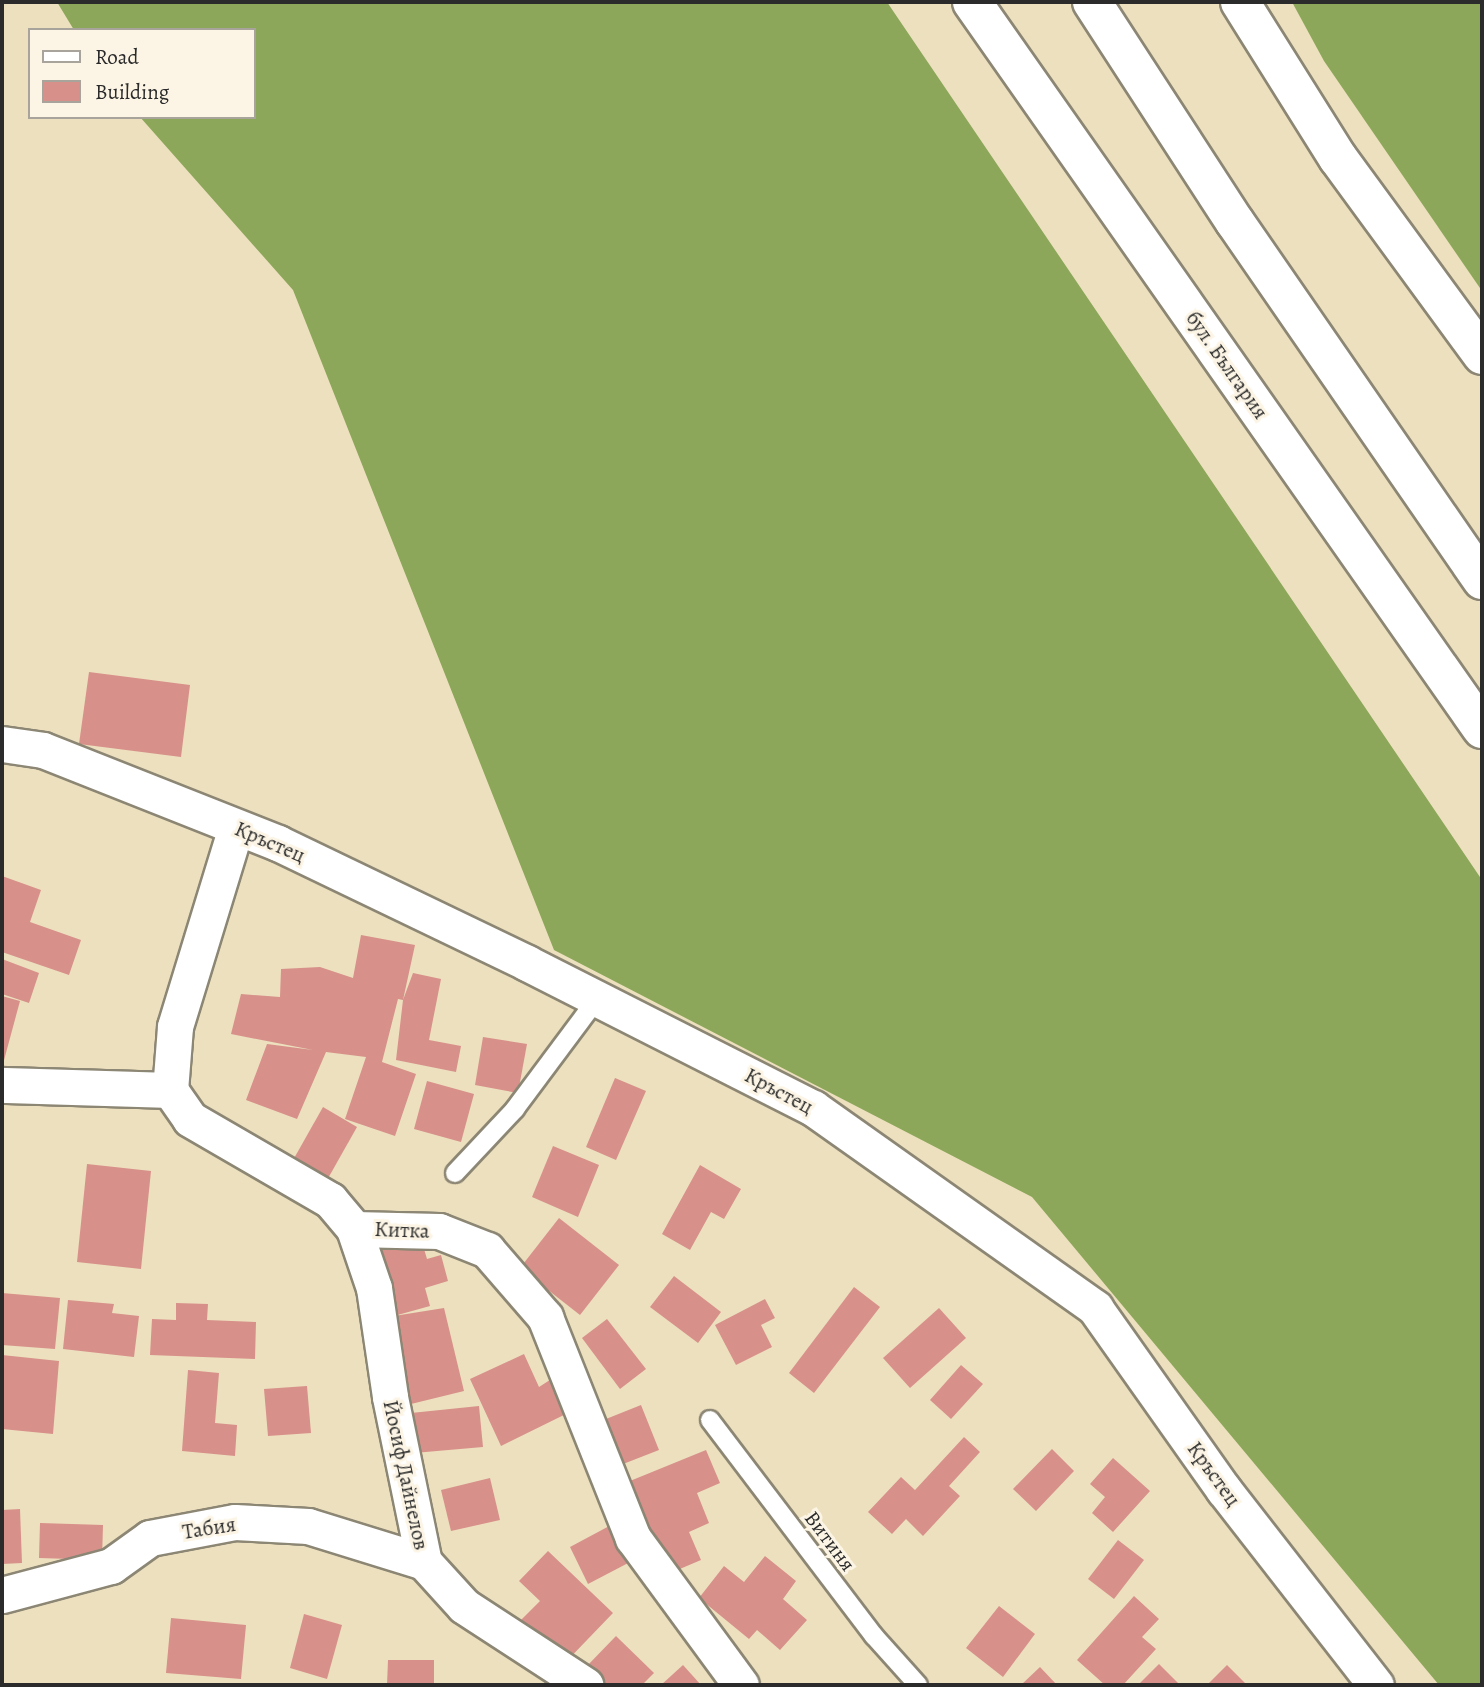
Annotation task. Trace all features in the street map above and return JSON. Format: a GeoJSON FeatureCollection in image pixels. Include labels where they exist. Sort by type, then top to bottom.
{"type":"FeatureCollection","features":[{"type":"Feature","properties":{"kind":"highway","name":"бул. България"},"geometry":{"type":"LineString","coordinates":[[972,2],[1482,729]]}},
{"type":"Feature","properties":{"kind":"highway"},"geometry":{"type":"LineString","coordinates":[[1092,2],[1234,222],[1482,580]]}},
{"type":"Feature","properties":{"kind":"highway"},"geometry":{"type":"LineString","coordinates":[[1240,2],[1338,158],[1482,355]]}},
{"type":"Feature","properties":{"kind":"street","name":"Кръстец"},"geometry":{"type":"LineString","coordinates":[[2,744],[43,750],[278,843],[813,1108],[1096,1308],[1224,1490],[1376,1685]]}},
{"type":"Feature","properties":{"kind":"street"},"geometry":{"type":"LineString","coordinates":[[2,1085],[170,1090],[174,1027],[236,827]]}},
{"type":"Feature","properties":{"kind":"street","name":"Китка"},"geometry":{"type":"LineString","coordinates":[[170,1090],[190,1119],[330,1200],[354,1229],[439,1231],[486,1250],[545,1317],[633,1538],[741,1685]]}},
{"type":"Feature","properties":{"kind":"street","name":"Йосиф Дайнелов"},"geometry":{"type":"LineString","coordinates":[[354,1229],[374,1288],[390,1397],[424,1562],[464,1606],[586,1685]]}},
{"type":"Feature","properties":{"kind":"street","name":"Табия"},"geometry":{"type":"LineString","coordinates":[[2,1595],[111,1566],[150,1538],[235,1522],[308,1526],[424,1562]]}},
{"type":"Feature","properties":{"kind":"lane"},"geometry":{"type":"LineString","coordinates":[[455,1173],[516,1109],[597,999]]}},
{"type":"Feature","properties":{"kind":"lane","name":"Витиня"},"geometry":{"type":"LineString","coordinates":[[710,1420],[874,1636],[918,1685]]}},
{"type":"Feature","properties":{"kind":"green space"},"geometry":{"type":"Polygon","coordinates":[[[57,2],[887,2],[1482,880],[1482,1685],[1439,1685],[1032,1197],[554,950],[293,290],[142,119],[256,119],[256,28],[73,28],[57,2]]]}},
{"type":"Feature","properties":{"kind":"green space"},"geometry":{"type":"Polygon","coordinates":[[[1292,2],[1482,2],[1482,291],[1324,61],[1292,2]]]}},
{"type":"Feature","properties":{"kind":"building"},"geometry":{"type":"Polygon","coordinates":[[[89,672],[190,685],[181,757],[79,744],[89,672]]]}},
{"type":"Feature","properties":{"kind":"building"},"geometry":{"type":"Polygon","coordinates":[[[2,876],[41,890],[30,922],[81,940],[69,975],[2,952],[2,876]]]}},
{"type":"Feature","properties":{"kind":"building"},"geometry":{"type":"Polygon","coordinates":[[[361,935],[415,945],[403,1000],[398,999],[382,1062],[416,1074],[395,1136],[345,1119],[366,1057],[326,1052],[297,1119],[246,1100],[267,1044],[313,1050],[231,1034],[241,994],[280,997],[281,969],[320,967],[353,978],[361,935]]]}},
{"type":"Feature","properties":{"kind":"building"},"geometry":{"type":"Polygon","coordinates":[[[2,959],[39,973],[29,1003],[2,994],[2,959]]]}},
{"type":"Feature","properties":{"kind":"building"},"geometry":{"type":"Polygon","coordinates":[[[413,973],[441,979],[429,1040],[461,1046],[456,1072],[396,1060],[403,1000],[413,973]]]}},
{"type":"Feature","properties":{"kind":"building"},"geometry":{"type":"Polygon","coordinates":[[[2,996],[20,1001],[3,1064],[2,1064],[2,996]]]}},
{"type":"Feature","properties":{"kind":"building"},"geometry":{"type":"Polygon","coordinates":[[[483,1037],[527,1044],[518,1093],[475,1085],[483,1037]]]}},
{"type":"Feature","properties":{"kind":"building"},"geometry":{"type":"Polygon","coordinates":[[[615,1078],[646,1091],[616,1160],[586,1147],[615,1078]]]}},
{"type":"Feature","properties":{"kind":"building"},"geometry":{"type":"Polygon","coordinates":[[[427,1081],[474,1094],[461,1142],[414,1129],[427,1081]]]}},
{"type":"Feature","properties":{"kind":"building"},"geometry":{"type":"Polygon","coordinates":[[[323,1107],[357,1127],[322,1189],[288,1169],[323,1107]]]}},
{"type":"Feature","properties":{"kind":"building"},"geometry":{"type":"Polygon","coordinates":[[[553,1146],[599,1165],[578,1217],[532,1197],[553,1146]]]}},
{"type":"Feature","properties":{"kind":"building"},"geometry":{"type":"Polygon","coordinates":[[[87,1164],[151,1171],[141,1269],[77,1262],[87,1164]]]}},
{"type":"Feature","properties":{"kind":"building"},"geometry":{"type":"Polygon","coordinates":[[[700,1165],[741,1189],[724,1219],[711,1212],[690,1250],[662,1234],[700,1165]]]}},
{"type":"Feature","properties":{"kind":"building"},"geometry":{"type":"Polygon","coordinates":[[[559,1218],[619,1265],[580,1315],[520,1268],[559,1218]]]}},
{"type":"Feature","properties":{"kind":"building"},"geometry":{"type":"Polygon","coordinates":[[[421,1239],[427,1259],[441,1255],[448,1281],[425,1288],[430,1306],[394,1316],[376,1252],[421,1239]]]}},
{"type":"Feature","properties":{"kind":"building"},"geometry":{"type":"Polygon","coordinates":[[[674,1276],[721,1312],[698,1343],[650,1307],[674,1276]]]}},
{"type":"Feature","properties":{"kind":"building"},"geometry":{"type":"Polygon","coordinates":[[[854,1287],[880,1307],[814,1393],[789,1373],[854,1287]]]}},
{"type":"Feature","properties":{"kind":"building"},"geometry":{"type":"Polygon","coordinates":[[[2,1293],[60,1298],[55,1349],[2,1345],[2,1293]]]}},
{"type":"Feature","properties":{"kind":"building"},"geometry":{"type":"Polygon","coordinates":[[[765,1299],[775,1318],[761,1325],[772,1347],[736,1365],[715,1325],[765,1299]]]}},
{"type":"Feature","properties":{"kind":"building"},"geometry":{"type":"Polygon","coordinates":[[[68,1300],[114,1304],[112,1313],[139,1316],[134,1357],[63,1349],[68,1300]]]}},
{"type":"Feature","properties":{"kind":"building"},"geometry":{"type":"Polygon","coordinates":[[[176,1303],[208,1304],[207,1320],[256,1322],[255,1359],[150,1355],[152,1319],[176,1320],[176,1303]]]}},
{"type":"Feature","properties":{"kind":"building"},"geometry":{"type":"Polygon","coordinates":[[[444,1308],[464,1391],[411,1404],[394,1316],[444,1308]]]}},
{"type":"Feature","properties":{"kind":"building"},"geometry":{"type":"Polygon","coordinates":[[[939,1308],[966,1338],[910,1388],[883,1358],[939,1308]]]}},
{"type":"Feature","properties":{"kind":"building"},"geometry":{"type":"Polygon","coordinates":[[[607,1319],[646,1369],[620,1389],[582,1338],[607,1319]]]}},
{"type":"Feature","properties":{"kind":"building"},"geometry":{"type":"Polygon","coordinates":[[[524,1354],[539,1387],[553,1378],[572,1411],[501,1446],[470,1379],[524,1354]]]}},
{"type":"Feature","properties":{"kind":"building"},"geometry":{"type":"Polygon","coordinates":[[[2,1355],[59,1361],[53,1434],[2,1429],[2,1355]]]}},
{"type":"Feature","properties":{"kind":"building"},"geometry":{"type":"Polygon","coordinates":[[[961,1365],[983,1384],[951,1419],[930,1400],[961,1365]]]}},
{"type":"Feature","properties":{"kind":"building"},"geometry":{"type":"Polygon","coordinates":[[[188,1370],[219,1373],[215,1423],[237,1425],[235,1456],[182,1451],[188,1370]]]}},
{"type":"Feature","properties":{"kind":"building"},"geometry":{"type":"Polygon","coordinates":[[[307,1386],[311,1433],[268,1436],[264,1389],[307,1386]]]}},
{"type":"Feature","properties":{"kind":"building"},"geometry":{"type":"Polygon","coordinates":[[[641,1405],[659,1450],[618,1466],[601,1421],[641,1405]]]}},
{"type":"Feature","properties":{"kind":"building"},"geometry":{"type":"Polygon","coordinates":[[[479,1406],[483,1447],[414,1453],[411,1413],[479,1406]]]}},
{"type":"Feature","properties":{"kind":"building"},"geometry":{"type":"Polygon","coordinates":[[[964,1437],[980,1452],[949,1486],[960,1496],[923,1536],[906,1519],[892,1534],[868,1512],[901,1477],[915,1490],[964,1437]]]}},
{"type":"Feature","properties":{"kind":"building"},"geometry":{"type":"Polygon","coordinates":[[[1052,1449],[1074,1471],[1036,1511],[1013,1489],[1052,1449]]]}},
{"type":"Feature","properties":{"kind":"building"},"geometry":{"type":"Polygon","coordinates":[[[706,1450],[720,1483],[697,1493],[709,1523],[689,1532],[701,1560],[668,1574],[630,1481],[706,1450]]]}},
{"type":"Feature","properties":{"kind":"building"},"geometry":{"type":"Polygon","coordinates":[[[1113,1458],[1150,1491],[1113,1532],[1092,1513],[1105,1497],[1090,1484],[1113,1458]]]}},
{"type":"Feature","properties":{"kind":"building"},"geometry":{"type":"Polygon","coordinates":[[[490,1478],[500,1520],[451,1531],[441,1490],[490,1478]]]}},
{"type":"Feature","properties":{"kind":"building"},"geometry":{"type":"Polygon","coordinates":[[[20,1509],[22,1563],[2,1564],[2,1510],[20,1509]]]}},
{"type":"Feature","properties":{"kind":"building"},"geometry":{"type":"Polygon","coordinates":[[[40,1523],[103,1525],[102,1560],[39,1558],[40,1523]]]}},
{"type":"Feature","properties":{"kind":"building"},"geometry":{"type":"Polygon","coordinates":[[[613,1524],[632,1561],[588,1584],[570,1547],[613,1524]]]}},
{"type":"Feature","properties":{"kind":"building"},"geometry":{"type":"Polygon","coordinates":[[[1118,1540],[1144,1560],[1114,1599],[1088,1579],[1118,1540]]]}},
{"type":"Feature","properties":{"kind":"building"},"geometry":{"type":"Polygon","coordinates":[[[548,1551],[613,1613],[561,1667],[517,1624],[540,1601],[519,1581],[548,1551]]]}},
{"type":"Feature","properties":{"kind":"building"},"geometry":{"type":"Polygon","coordinates":[[[765,1556],[796,1581],[783,1599],[807,1620],[780,1650],[757,1630],[749,1639],[699,1598],[724,1566],[744,1582],[765,1556]]]}},
{"type":"Feature","properties":{"kind":"building"},"geometry":{"type":"Polygon","coordinates":[[[1134,1596],[1159,1619],[1142,1637],[1156,1649],[1123,1685],[1105,1685],[1077,1660],[1134,1596]]]}},
{"type":"Feature","properties":{"kind":"building"},"geometry":{"type":"Polygon","coordinates":[[[999,1606],[1035,1634],[1003,1677],[966,1648],[999,1606]]]}},
{"type":"Feature","properties":{"kind":"building"},"geometry":{"type":"Polygon","coordinates":[[[304,1614],[342,1625],[327,1679],[290,1668],[304,1614]]]}},
{"type":"Feature","properties":{"kind":"building"},"geometry":{"type":"Polygon","coordinates":[[[171,1618],[246,1625],[241,1679],[166,1673],[171,1618]]]}},
{"type":"Feature","properties":{"kind":"building"},"geometry":{"type":"Polygon","coordinates":[[[616,1636],[654,1673],[642,1685],[604,1685],[586,1667],[616,1636]]]}},
{"type":"Feature","properties":{"kind":"building"},"geometry":{"type":"Polygon","coordinates":[[[388,1660],[434,1660],[434,1685],[387,1685],[388,1660]]]}},
{"type":"Feature","properties":{"kind":"building"},"geometry":{"type":"Polygon","coordinates":[[[1159,1664],[1180,1685],[1138,1685],[1159,1664]]]}},
{"type":"Feature","properties":{"kind":"building"},"geometry":{"type":"Polygon","coordinates":[[[683,1665],[701,1685],[661,1685],[683,1665]]]}},
{"type":"Feature","properties":{"kind":"building"},"geometry":{"type":"Polygon","coordinates":[[[1227,1665],[1247,1685],[1207,1685],[1227,1665]]]}},
{"type":"Feature","properties":{"kind":"building"},"geometry":{"type":"Polygon","coordinates":[[[1040,1667],[1057,1685],[1021,1685],[1040,1667]]]}}]}
